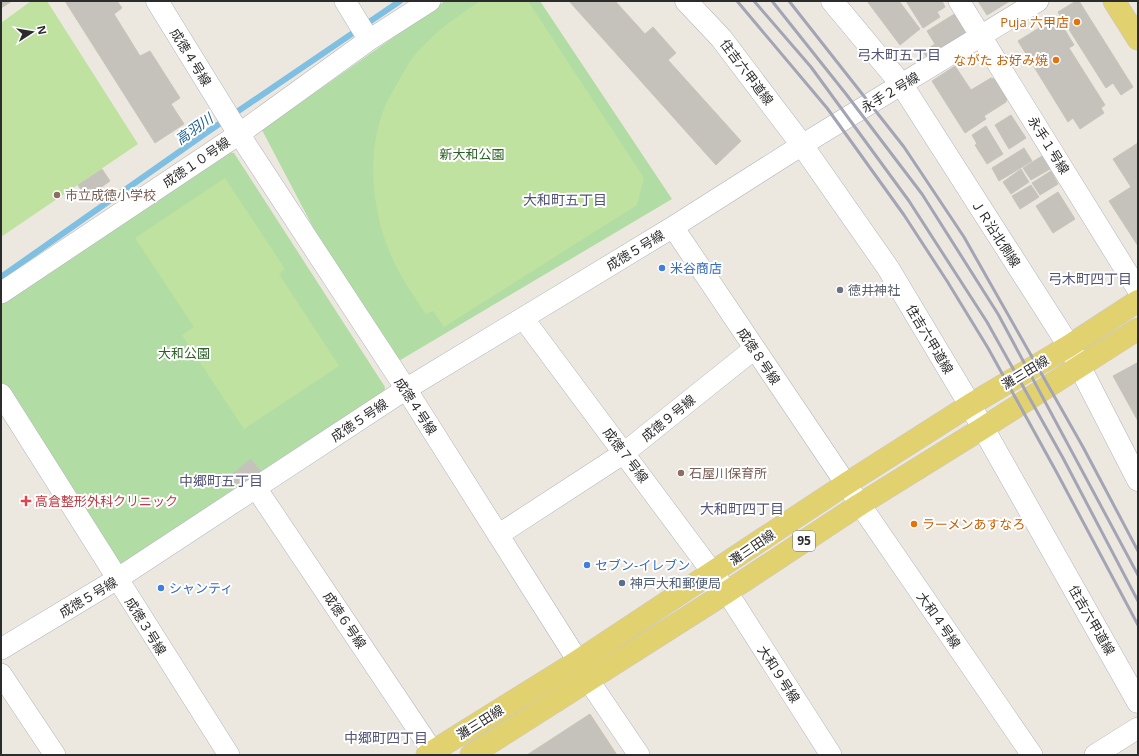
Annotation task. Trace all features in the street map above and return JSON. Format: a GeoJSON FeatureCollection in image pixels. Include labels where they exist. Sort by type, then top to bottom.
{"type":"FeatureCollection","features":[{"type":"Feature","properties":{"kind":"main road"},"geometry":{"type":"LineString","coordinates":[[1114,1],[1138,39]]}},
{"type":"Feature","properties":{"kind":"main road","name":"灘三田線"},"geometry":{"type":"LineString","coordinates":[[432,754],[578,661],[846,484],[970,405],[1069,346],[1138,301]]}},
{"type":"Feature","properties":{"kind":"main road","name":"灘三田線"},"geometry":{"type":"LineString","coordinates":[[471,755],[727,592],[860,504],[983,428],[1138,329]]}},
{"type":"Feature","properties":{"kind":"street","name":"成徳４号線"},"geometry":{"type":"LineString","coordinates":[[156,1],[233,124],[406,389],[578,661],[589,681],[639,755]]}},
{"type":"Feature","properties":{"kind":"street","name":"成徳１０号線"},"geometry":{"type":"LineString","coordinates":[[1,293],[233,124],[430,1]]}},
{"type":"Feature","properties":{"kind":"street","name":"住吉六甲道線"},"geometry":{"type":"LineString","coordinates":[[686,1],[721,38],[802,145],[888,268],[970,405],[1138,702]]}},
{"type":"Feature","properties":{"kind":"street","name":"ＪＲ沿北側線"},"geometry":{"type":"LineString","coordinates":[[832,1],[902,85],[1069,346],[1138,480]]}},
{"type":"Feature","properties":{"kind":"street","name":"永手１号線"},"geometry":{"type":"LineString","coordinates":[[959,1],[1138,290]]}},
{"type":"Feature","properties":{"kind":"street","name":"永手２号線"},"geometry":{"type":"LineString","coordinates":[[802,145],[1038,1]]}},
{"type":"Feature","properties":{"kind":"street"},"geometry":{"type":"LineString","coordinates":[[350,9],[369,39]]}},
{"type":"Feature","properties":{"kind":"street","name":"成徳５号線"},"geometry":{"type":"LineString","coordinates":[[1,649],[117,579],[406,389],[672,227],[802,145]]}},
{"type":"Feature","properties":{"kind":"street","name":"成徳８号線"},"geometry":{"type":"LineString","coordinates":[[672,227],[846,484]]}},
{"type":"Feature","properties":{"kind":"street","name":"成徳７号線"},"geometry":{"type":"LineString","coordinates":[[523,318],[727,592]]}},
{"type":"Feature","properties":{"kind":"street","name":"成徳９号線"},"geometry":{"type":"LineString","coordinates":[[498,535],[624,453],[754,348]]}},
{"type":"Feature","properties":{"kind":"street","name":"成徳３号線"},"geometry":{"type":"LineString","coordinates":[[1,394],[229,755]]}},
{"type":"Feature","properties":{"kind":"street","name":"大和４号線"},"geometry":{"type":"LineString","coordinates":[[846,484],[1032,755]]}},
{"type":"Feature","properties":{"kind":"street","name":"成徳６号線"},"geometry":{"type":"LineString","coordinates":[[256,488],[432,754]]}},
{"type":"Feature","properties":{"kind":"street","name":"大和９号線"},"geometry":{"type":"LineString","coordinates":[[727,592],[831,755]]}},
{"type":"Feature","properties":{"kind":"street"},"geometry":{"type":"LineString","coordinates":[[1,674],[55,755]]}},
{"type":"Feature","properties":{"kind":"street"},"geometry":{"type":"LineString","coordinates":[[1095,755],[1138,728]]}},
{"type":"Feature","properties":{"kind":"green space"},"geometry":{"type":"Polygon","coordinates":[[[31,1],[47,1],[138,144],[1,237],[1,23],[31,1]]]}},
{"type":"Feature","properties":{"kind":"green space","name":"新大和公園"},"geometry":{"type":"Polygon","coordinates":[[[445,1],[540,1],[672,199],[387,368],[262,130],[445,1]]]}},
{"type":"Feature","properties":{"kind":"green space","name":"新大和公園"},"geometry":{"type":"Polygon","coordinates":[[[481,1],[528,1],[644,178],[637,205],[444,327],[433,311],[426,314],[404,280],[386,243],[375,198],[373,167],[374,151],[376,136],[384,109],[412,59],[426,43],[456,17],[481,1]]]}},
{"type":"Feature","properties":{"kind":"green space","name":"大和公園"},"geometry":{"type":"Polygon","coordinates":[[[224,151],[234,153],[385,387],[384,394],[123,567],[117,562],[1,385],[1,304],[224,151]]]}},
{"type":"Feature","properties":{"kind":"green space"},"geometry":{"type":"Polygon","coordinates":[[[225,178],[285,269],[279,274],[339,366],[244,429],[182,335],[194,327],[135,238],[225,178]]]}},
{"type":"Feature","properties":{"kind":"building"},"geometry":{"type":"Polygon","coordinates":[[[1,1],[12,1],[1,8],[1,1]]]}},
{"type":"Feature","properties":{"kind":"building"},"geometry":{"type":"Polygon","coordinates":[[[65,1],[117,1],[122,8],[114,14],[140,56],[150,51],[180,98],[171,104],[184,124],[155,143],[65,1]]]}},
{"type":"Feature","properties":{"kind":"building"},"geometry":{"type":"Polygon","coordinates":[[[569,1],[615,1],[645,34],[653,27],[676,53],[668,60],[741,141],[716,165],[569,1]]]}},
{"type":"Feature","properties":{"kind":"building"},"geometry":{"type":"Polygon","coordinates":[[[867,1],[899,1],[920,29],[900,45],[867,1]]]}},
{"type":"Feature","properties":{"kind":"building"},"geometry":{"type":"Polygon","coordinates":[[[906,1],[942,1],[945,7],[937,12],[940,17],[923,28],[906,1]]]}},
{"type":"Feature","properties":{"kind":"building"},"geometry":{"type":"Polygon","coordinates":[[[978,1],[1010,1],[987,15],[978,1]]]}},
{"type":"Feature","properties":{"kind":"building"},"geometry":{"type":"Polygon","coordinates":[[[1076,1],[1079,1],[1133,87],[1121,95],[1113,83],[1106,88],[1058,12],[1076,1]]]}},
{"type":"Feature","properties":{"kind":"building"},"geometry":{"type":"Polygon","coordinates":[[[956,13],[968,33],[928,59],[923,52],[935,44],[927,31],[956,13]]]}},
{"type":"Feature","properties":{"kind":"building"},"geometry":{"type":"Polygon","coordinates":[[[1052,20],[1057,28],[1062,25],[1074,45],[1069,48],[1105,105],[1101,108],[1104,113],[1080,129],[1073,118],[1068,122],[1018,41],[1052,20]]]}},
{"type":"Feature","properties":{"kind":"building"},"geometry":{"type":"Polygon","coordinates":[[[955,66],[971,90],[991,78],[997,80],[1007,97],[1006,102],[984,116],[986,119],[965,133],[932,81],[955,66]]]}},
{"type":"Feature","properties":{"kind":"building"},"geometry":{"type":"Polygon","coordinates":[[[1011,115],[1026,138],[1009,149],[995,125],[1011,115]]]}},
{"type":"Feature","properties":{"kind":"building"},"geometry":{"type":"Polygon","coordinates":[[[986,126],[1003,154],[987,164],[975,145],[977,144],[972,135],[986,126]]]}},
{"type":"Feature","properties":{"kind":"building"},"geometry":{"type":"Polygon","coordinates":[[[1138,143],[1138,246],[1109,201],[1131,187],[1113,159],[1138,143]]]}},
{"type":"Feature","properties":{"kind":"building"},"geometry":{"type":"Polygon","coordinates":[[[1024,148],[1032,161],[999,181],[992,168],[1024,148]]]}},
{"type":"Feature","properties":{"kind":"building"},"geometry":{"type":"Polygon","coordinates":[[[1042,156],[1050,169],[1031,180],[1023,168],[1042,156]]]}},
{"type":"Feature","properties":{"kind":"building"},"geometry":{"type":"Polygon","coordinates":[[[102,169],[110,181],[86,198],[78,185],[102,169]]]}},
{"type":"Feature","properties":{"kind":"building"},"geometry":{"type":"Polygon","coordinates":[[[1021,169],[1029,182],[1011,194],[1003,182],[1021,169]]]}},
{"type":"Feature","properties":{"kind":"building"},"geometry":{"type":"Polygon","coordinates":[[[1051,171],[1058,184],[1040,195],[1032,183],[1051,171]]]}},
{"type":"Feature","properties":{"kind":"building"},"geometry":{"type":"Polygon","coordinates":[[[1031,185],[1039,197],[1020,209],[1012,196],[1031,185]]]}},
{"type":"Feature","properties":{"kind":"building"},"geometry":{"type":"Polygon","coordinates":[[[1058,192],[1075,219],[1053,233],[1036,206],[1058,192]]]}},
{"type":"Feature","properties":{"kind":"building"},"geometry":{"type":"Polygon","coordinates":[[[1137,363],[1138,364],[1138,421],[1113,376],[1137,363]]]}},
{"type":"Feature","properties":{"kind":"building"},"geometry":{"type":"Polygon","coordinates":[[[251,459],[261,472],[240,489],[230,476],[251,459]]]}},
{"type":"Feature","properties":{"kind":"building"},"geometry":{"type":"Polygon","coordinates":[[[590,714],[617,755],[527,755],[590,714]]]}},
{"type":"Feature","properties":{"kind":"waterway","name":"高羽川"},"geometry":{"type":"LineString","coordinates":[[1,277],[206,133],[400,1]]}},
{"type":"Feature","properties":{"kind":"railway"},"geometry":{"type":"LineString","coordinates":[[737,1],[827,108],[904,215],[947,281],[988,348],[1138,625]]}},
{"type":"Feature","properties":{"kind":"railway"},"geometry":{"type":"LineString","coordinates":[[754,1],[811,67],[909,201],[987,322],[1063,458],[1138,601]]}},
{"type":"Feature","properties":{"kind":"railway"},"geometry":{"type":"LineString","coordinates":[[772,1],[846,94],[922,194],[998,314],[1138,575]]}},
{"type":"Feature","properties":{"kind":"railway"},"geometry":{"type":"LineString","coordinates":[[789,1],[904,147],[964,237],[1083,447],[1138,551]]}},
{"type":"Feature","properties":{"kind":"place","name":"Puja 六甲店"},"geometry":{"type":"Point","coordinates":[1077,22]}},
{"type":"Feature","properties":{"kind":"place","name":"ながた お好み焼"},"geometry":{"type":"Point","coordinates":[1056,60]}},
{"type":"Feature","properties":{"kind":"place","name":"市立成徳小学校"},"geometry":{"type":"Point","coordinates":[57,195]}},
{"type":"Feature","properties":{"kind":"place","name":"米谷商店"},"geometry":{"type":"Point","coordinates":[662,268]}},
{"type":"Feature","properties":{"kind":"place","name":"徳井神社"},"geometry":{"type":"Point","coordinates":[840,290]}},
{"type":"Feature","properties":{"kind":"place","name":"石屋川保育所"},"geometry":{"type":"Point","coordinates":[681,473]}},
{"type":"Feature","properties":{"kind":"place","name":"高倉整形外科クリニック"},"geometry":{"type":"Point","coordinates":[26,501]}},
{"type":"Feature","properties":{"kind":"place","name":"ラーメンあすなろ"},"geometry":{"type":"Point","coordinates":[914,524]}},
{"type":"Feature","properties":{"kind":"place","name":"セブン-イレブン"},"geometry":{"type":"Point","coordinates":[587,565]}},
{"type":"Feature","properties":{"kind":"place","name":"神戸大和郵便局"},"geometry":{"type":"Point","coordinates":[622,583]}},
{"type":"Feature","properties":{"kind":"place","name":"シャンティ"},"geometry":{"type":"Point","coordinates":[161,588]}},
{"type":"Feature","properties":{"kind":"district","name":"弓木町五丁目"},"geometry":{"type":"Point","coordinates":[899,55]}},
{"type":"Feature","properties":{"kind":"district","name":"大和町五丁目"},"geometry":{"type":"Point","coordinates":[565,200]}},
{"type":"Feature","properties":{"kind":"district","name":"弓木町四丁目"},"geometry":{"type":"Point","coordinates":[1090,279]}},
{"type":"Feature","properties":{"kind":"district","name":"中郷町五丁目"},"geometry":{"type":"Point","coordinates":[221,481]}},
{"type":"Feature","properties":{"kind":"district","name":"大和町四丁目"},"geometry":{"type":"Point","coordinates":[742,509]}},
{"type":"Feature","properties":{"kind":"district","name":"中郷町四丁目"},"geometry":{"type":"Point","coordinates":[386,738]}}]}
